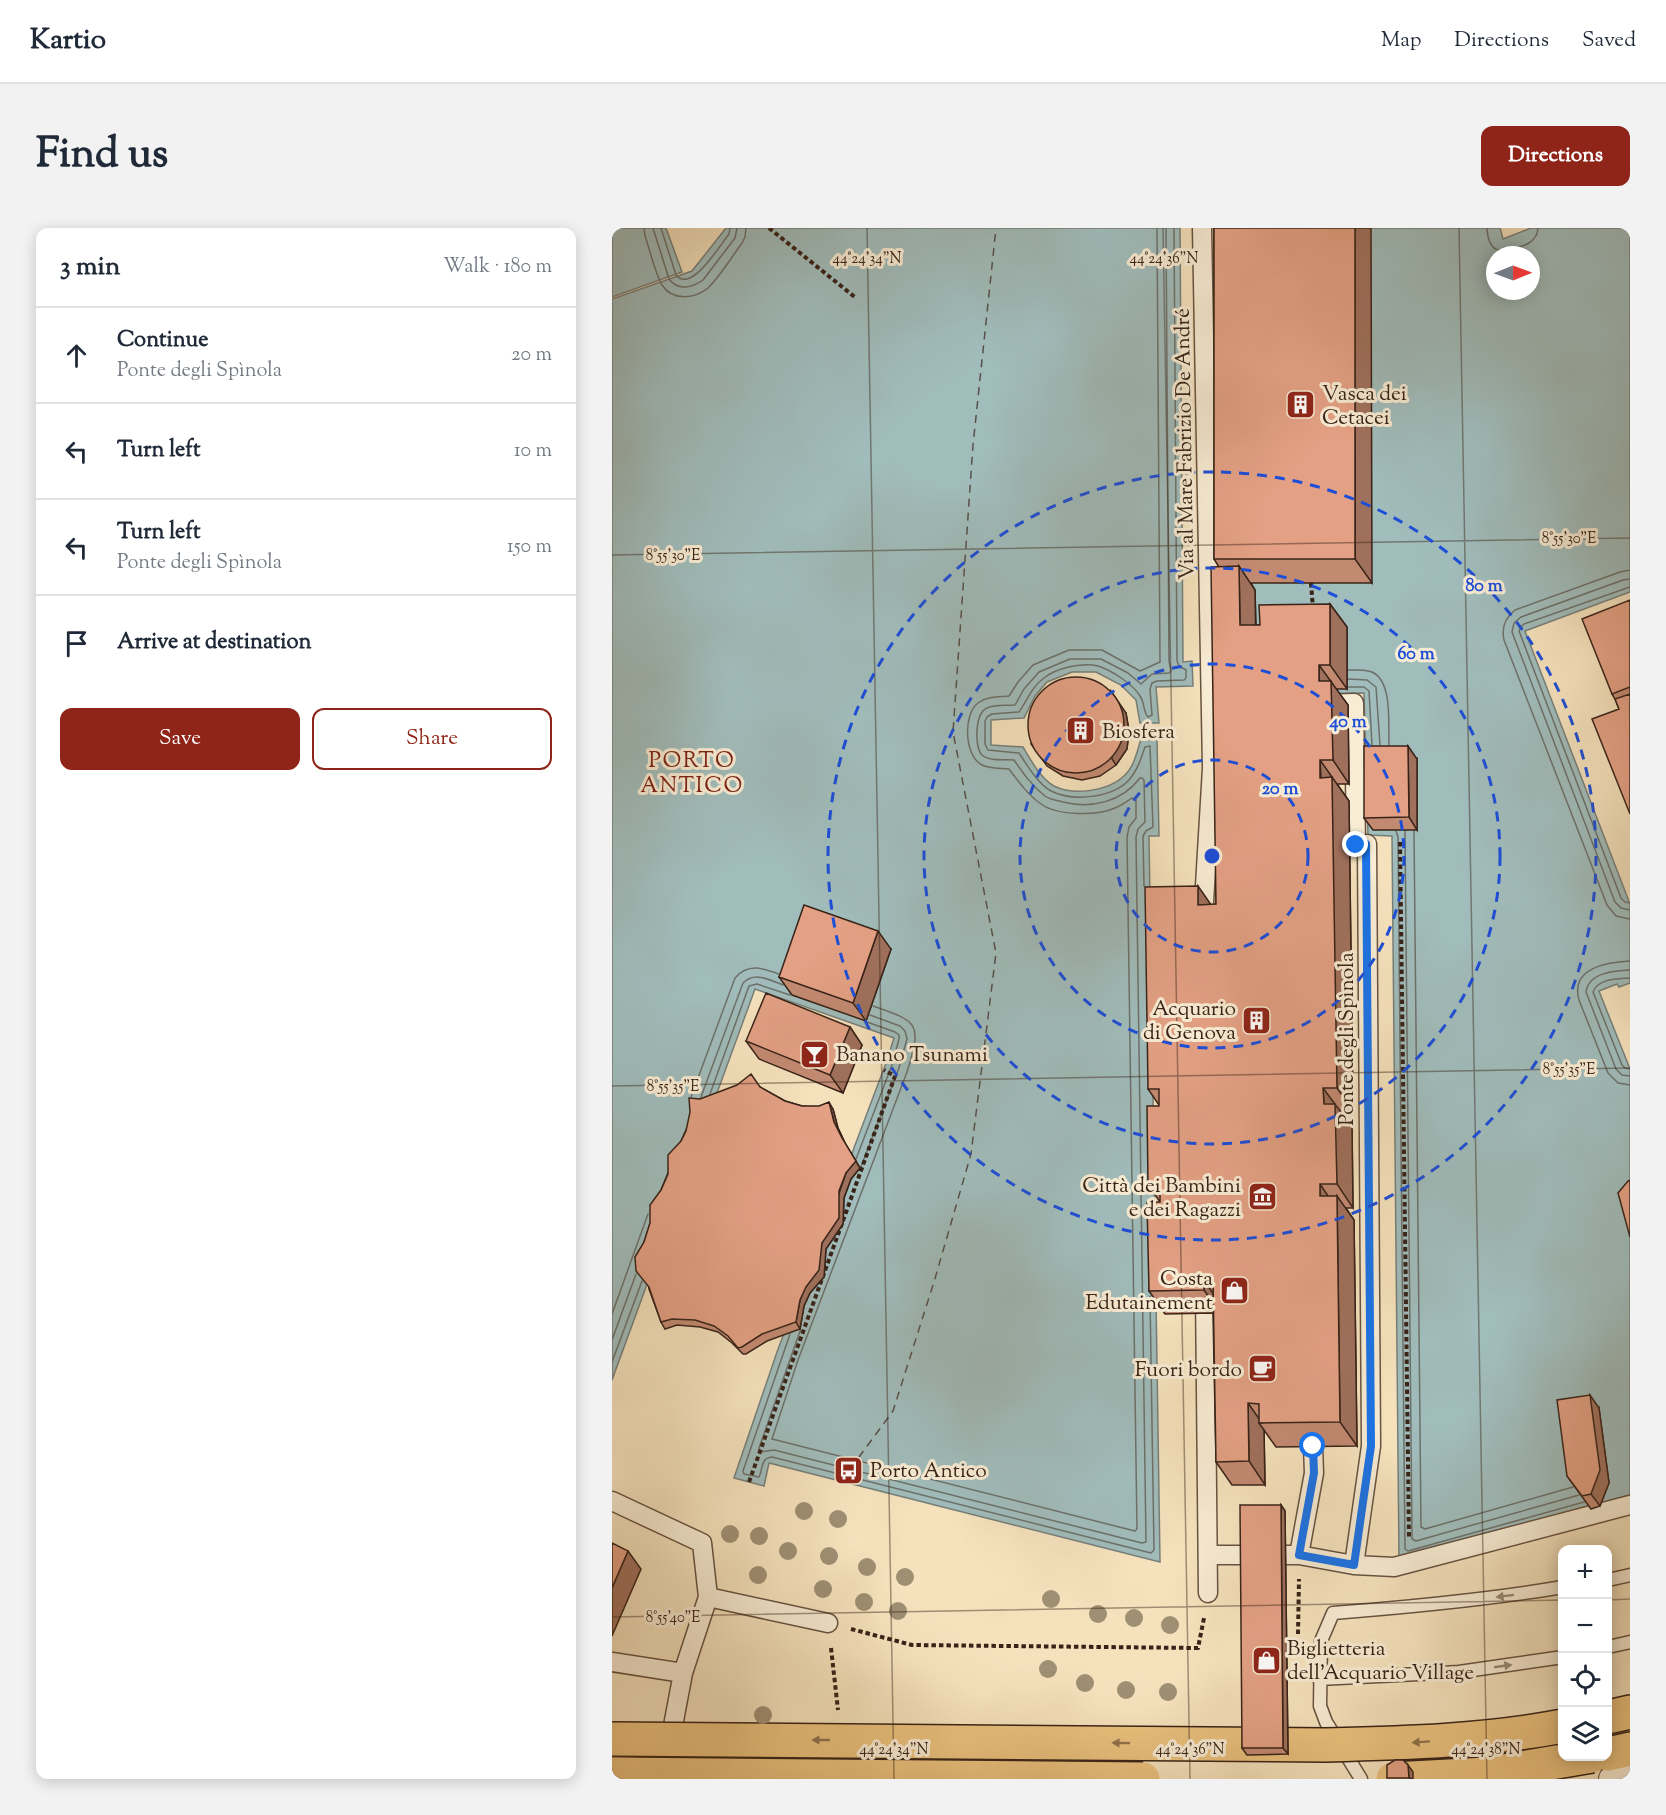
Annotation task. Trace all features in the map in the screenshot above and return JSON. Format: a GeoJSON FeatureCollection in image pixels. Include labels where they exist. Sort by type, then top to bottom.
{"type":"FeatureCollection","features":[{"type":"Feature","properties":{"kind":"highway"},"geometry":{"type":"LineString","coordinates":[[612,1739],[1325,1745],[1479,1737],[1558,1727]]}},
{"type":"Feature","properties":{"kind":"highway"},"geometry":{"type":"LineString","coordinates":[[1393,1779],[1486,1774],[1568,1761]]}},
{"type":"Feature","properties":{"kind":"highway"},"geometry":{"type":"LineString","coordinates":[[612,1774],[1143,1779]]}},
{"type":"Feature","properties":{"kind":"street","name":"Via al Mare Fabrizio De André"},"geometry":{"type":"LineString","coordinates":[[1202,228],[1210,660],[1218,742],[1212,768],[1203,904],[1203,939]]}},
{"type":"Feature","properties":{"kind":"street","name":"Ponte degli Spìnola"},"geometry":{"type":"LineString","coordinates":[[1307,704],[1354,703],[1356,845],[1366,844],[1371,1446],[1354,1565]]}},
{"type":"Feature","properties":{"kind":"street"},"geometry":{"type":"LineString","coordinates":[[1205,1266],[1208,1593]]}},
{"type":"Feature","properties":{"kind":"street"},"geometry":{"type":"LineString","coordinates":[[1299,1555],[1314,1473],[1309,1421]]}},
{"type":"Feature","properties":{"kind":"street"},"geometry":{"type":"LineString","coordinates":[[612,1501],[702,1543],[708,1597],[683,1673],[663,1779]]}},
{"type":"Feature","properties":{"kind":"street"},"geometry":{"type":"LineString","coordinates":[[1208,1555],[1299,1555],[1354,1565],[1394,1567],[1630,1504]]}},
{"type":"Feature","properties":{"kind":"street"},"geometry":{"type":"LineString","coordinates":[[708,1597],[828,1623]]}},
{"type":"Feature","properties":{"kind":"street"},"geometry":{"type":"LineString","coordinates":[[612,1662],[683,1673]]}},
{"type":"Feature","properties":{"kind":"street"},"geometry":{"type":"LineString","coordinates":[[1612,1779],[1630,1773]]}},
{"type":"Feature","properties":{"kind":"lane"},"geometry":{"type":"LineString","coordinates":[[1612,1579],[1630,1575]]}},
{"type":"Feature","properties":{"kind":"lane"},"geometry":{"type":"LineString","coordinates":[[1360,1779],[1326,1722],[1320,1706],[1321,1641],[1333,1613],[1434,1605],[1558,1588]]}},
{"type":"Feature","properties":{"kind":"lane"},"geometry":{"type":"LineString","coordinates":[[1612,1646],[1630,1642]]}},
{"type":"Feature","properties":{"kind":"lane"},"geometry":{"type":"LineString","coordinates":[[1319,1679],[1459,1672],[1558,1658]]}},
{"type":"Feature","properties":{"kind":"lane"},"geometry":{"type":"LineString","coordinates":[[1446,1779],[1468,1759],[1527,1747]]}},
{"type":"Feature","properties":{"kind":"path"},"geometry":{"type":"LineString","coordinates":[[769,228],[856,298]]}},
{"type":"Feature","properties":{"kind":"path"},"geometry":{"type":"LineString","coordinates":[[1311,582],[1313,616]]}},
{"type":"Feature","properties":{"kind":"path"},"geometry":{"type":"LineString","coordinates":[[1400,842],[1409,1545]]}},
{"type":"Feature","properties":{"kind":"path"},"geometry":{"type":"LineString","coordinates":[[749,1482],[895,1076],[884,1070]]}},
{"type":"Feature","properties":{"kind":"path"},"geometry":{"type":"LineString","coordinates":[[839,1715],[828,1623],[912,1645],[1198,1648],[1208,1593]]}},
{"type":"Feature","properties":{"kind":"water"},"geometry":{"type":"Polygon","coordinates":[[[612,228],[666,228],[682,272],[612,297],[612,228]]]}},
{"type":"Feature","properties":{"kind":"water"},"geometry":{"type":"Polygon","coordinates":[[[726,228],[1180,228],[1183,662],[1192,661],[1193,686],[1156,687],[1159,723],[1140,723],[1136,700],[1121,685],[1096,672],[1072,672],[1047,682],[1035,696],[1024,718],[991,720],[991,745],[1023,747],[1049,783],[1071,791],[1091,790],[1117,781],[1130,768],[1141,739],[1157,740],[1159,836],[1149,836],[1160,1562],[769,1463],[764,1486],[734,1478],[777,1352],[894,1038],[755,989],[612,1380],[612,299],[692,271],[726,228]]]}},
{"type":"Feature","properties":{"kind":"water"},"geometry":{"type":"Polygon","coordinates":[[[1221,228],[1500,228],[1503,239],[1531,228],[1630,228],[1630,592],[1525,631],[1630,904],[1630,983],[1619,987],[1617,984],[1599,991],[1630,1069],[1630,1495],[1399,1560],[1392,836],[1368,835],[1364,693],[1227,696],[1221,228]]]}},
{"type":"Feature","properties":{"kind":"building","name":"Vasca dei Cetacei"},"geometry":{"type":"Polygon","coordinates":[[[1214,228],[1355,228],[1355,559],[1214,559],[1214,228]]]}},
{"type":"Feature","properties":{"kind":"building","name":"Acquario di Genova"},"geometry":{"type":"Polygon","coordinates":[[[1239,566],[1240,625],[1260,625],[1259,605],[1330,604],[1330,665],[1319,665],[1319,681],[1331,681],[1333,760],[1320,760],[1320,778],[1332,777],[1337,1088],[1323,1088],[1324,1104],[1335,1104],[1337,1184],[1320,1184],[1320,1196],[1337,1196],[1340,1422],[1259,1423],[1259,1404],[1248,1403],[1249,1461],[1216,1462],[1213,1280],[1204,1280],[1204,1290],[1149,1291],[1147,1202],[1160,1202],[1160,1184],[1148,1184],[1147,1106],[1159,1106],[1159,1089],[1148,1089],[1145,887],[1198,886],[1198,905],[1216,904],[1211,567],[1239,566]]]}},
{"type":"Feature","properties":{"kind":"building"},"geometry":{"type":"Polygon","coordinates":[[[1630,600],[1630,687],[1612,694],[1582,619],[1630,600]]]}},
{"type":"Feature","properties":{"kind":"building","name":"Biosfera"},"geometry":{"type":"Polygon","coordinates":[[[1076,677],[1094,681],[1110,691],[1120,707],[1124,725],[1120,743],[1110,759],[1094,769],[1076,773],[1058,769],[1042,759],[1032,743],[1028,725],[1032,707],[1042,691],[1058,681],[1076,677]]]}},
{"type":"Feature","properties":{"kind":"building"},"geometry":{"type":"Polygon","coordinates":[[[1630,694],[1630,814],[1592,719],[1619,709],[1615,699],[1630,694]]]}},
{"type":"Feature","properties":{"kind":"building"},"geometry":{"type":"Polygon","coordinates":[[[1364,746],[1408,746],[1409,817],[1364,818],[1364,746]]]}},
{"type":"Feature","properties":{"kind":"building"},"geometry":{"type":"Polygon","coordinates":[[[804,905],[878,931],[853,1003],[779,977],[804,905]]]}},
{"type":"Feature","properties":{"kind":"building"},"geometry":{"type":"Polygon","coordinates":[[[766,993],[850,1027],[830,1075],[746,1041],[766,993]]]}},
{"type":"Feature","properties":{"kind":"building"},"geometry":{"type":"Polygon","coordinates":[[[751,1074],[760,1087],[785,1101],[802,1106],[819,1106],[829,1102],[834,1122],[856,1161],[846,1173],[839,1191],[839,1218],[822,1243],[819,1270],[806,1287],[800,1300],[796,1322],[762,1334],[738,1348],[728,1336],[714,1326],[695,1320],[672,1319],[661,1322],[649,1287],[636,1271],[635,1257],[644,1242],[650,1223],[650,1205],[661,1190],[668,1174],[668,1155],[681,1141],[686,1131],[690,1112],[689,1098],[700,1099],[737,1085],[751,1074]]]}},
{"type":"Feature","properties":{"kind":"building"},"geometry":{"type":"Polygon","coordinates":[[[1630,1180],[1630,1237],[1618,1193],[1630,1180]]]}},
{"type":"Feature","properties":{"kind":"building"},"geometry":{"type":"Polygon","coordinates":[[[1590,1395],[1600,1470],[1591,1494],[1582,1496],[1567,1476],[1557,1400],[1590,1395]]]}},
{"type":"Feature","properties":{"kind":"building"},"geometry":{"type":"Polygon","coordinates":[[[1240,1505],[1281,1505],[1283,1748],[1242,1748],[1240,1505]]]}},
{"type":"Feature","properties":{"kind":"building"},"geometry":{"type":"Polygon","coordinates":[[[612,1543],[628,1551],[612,1588],[612,1543]]]}},
{"type":"Feature","properties":{"kind":"building"},"geometry":{"type":"Polygon","coordinates":[[[1395,1760],[1403,1760],[1408,1765],[1409,1778],[1387,1778],[1387,1765],[1395,1760]]]}},
{"type":"Feature","properties":{"kind":"ferry route"},"geometry":{"type":"LineString","coordinates":[[842,1480],[893,1411],[934,1282],[971,1154],[996,953],[953,732],[973,445],[996,228]]}},
{"type":"Feature","properties":{"kind":"place","name":"Vasca dei Cetacei"},"geometry":{"type":"Point","coordinates":[1301,405]}},
{"type":"Feature","properties":{"kind":"place","name":"Biosfera"},"geometry":{"type":"Point","coordinates":[1081,731]}},
{"type":"Feature","properties":{"kind":"place","name":"Acquario di Genova"},"geometry":{"type":"Point","coordinates":[1257,1020]}},
{"type":"Feature","properties":{"kind":"place","name":"Banano Tsunami"},"geometry":{"type":"Point","coordinates":[815,1054]}},
{"type":"Feature","properties":{"kind":"place","name":"Città dei Bambini e dei Ragazzi"},"geometry":{"type":"Point","coordinates":[1262,1197]}},
{"type":"Feature","properties":{"kind":"place","name":"Costa Edutainement"},"geometry":{"type":"Point","coordinates":[1234,1290]}},
{"type":"Feature","properties":{"kind":"place","name":"Fuori bordo"},"geometry":{"type":"Point","coordinates":[1263,1369]}},
{"type":"Feature","properties":{"kind":"place","name":"Porto Antico"},"geometry":{"type":"Point","coordinates":[849,1470]}},
{"type":"Feature","properties":{"kind":"place","name":"Biglietteria dell'Acquario Village"},"geometry":{"type":"Point","coordinates":[1266,1660]}},
{"type":"Feature","properties":{"kind":"district","name":"PORTO ANTICO"},"geometry":{"type":"Point","coordinates":[692,772]}},
{"type":"Feature","properties":{"kind":"route"},"geometry":{"type":"LineString","coordinates":[[1313,1446],[1314,1473],[1299,1555],[1354,1565],[1371,1446],[1366,844],[1356,845]]}}]}
